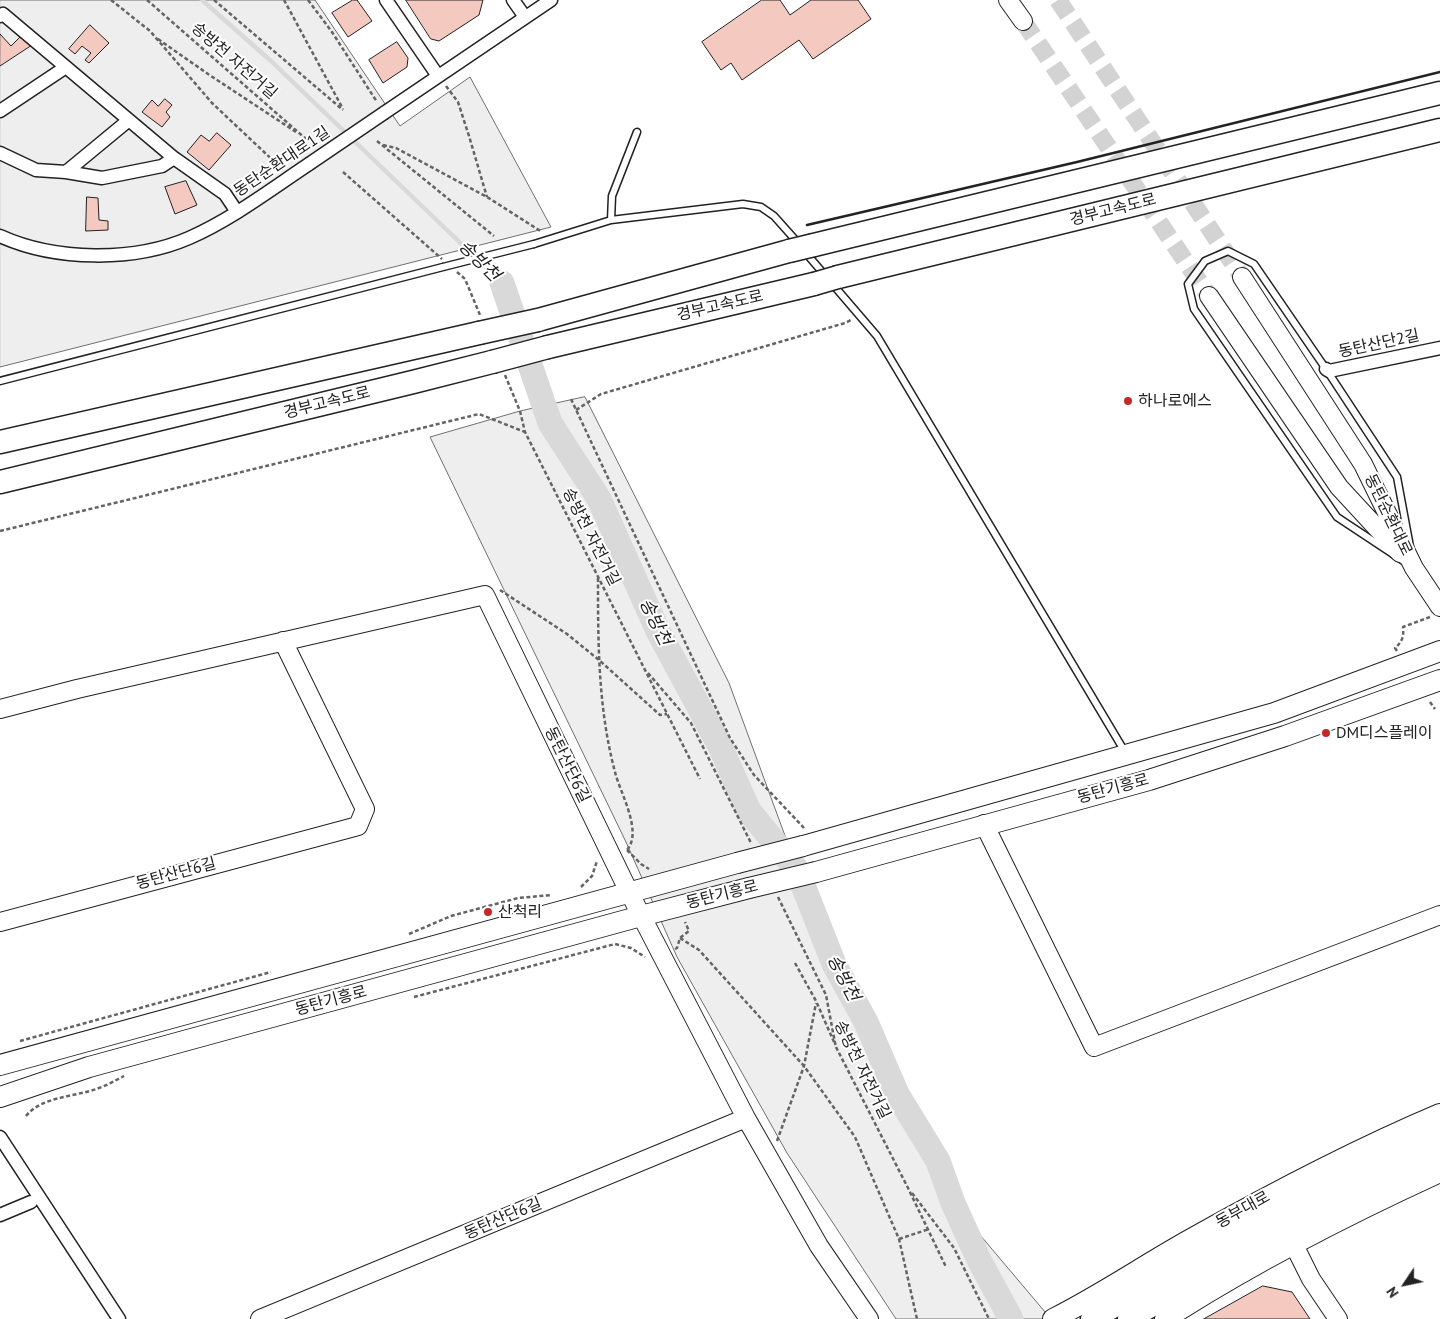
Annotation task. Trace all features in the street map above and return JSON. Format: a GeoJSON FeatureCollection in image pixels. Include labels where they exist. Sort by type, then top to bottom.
{"type":"FeatureCollection","features":[{"type":"Feature","properties":{"kind":"highway","name":"경부고속도로"},"geometry":{"type":"LineString","coordinates":[[0,442],[538,320],[789,251],[1440,93]]}},
{"type":"Feature","properties":{"kind":"highway","name":"경부고속도로"},"geometry":{"type":"LineString","coordinates":[[0,482],[1440,130]]}},
{"type":"Feature","properties":{"kind":"highway","name":"동부대로"},"geometry":{"type":"LineString","coordinates":[[1092,1319],[1207,1251],[1308,1197],[1440,1135]]}},
{"type":"Feature","properties":{"kind":"highway"},"geometry":{"type":"LineString","coordinates":[[1129,1319],[1215,1267],[1387,1177],[1440,1154]]}},
{"type":"Feature","properties":{"kind":"main road","name":"동탄기흥로"},"geometry":{"type":"LineString","coordinates":[[0,1066],[737,863],[804,837],[1127,755],[1274,713],[1440,651]]}},
{"type":"Feature","properties":{"kind":"main road","name":"동탄기흥로"},"geometry":{"type":"LineString","coordinates":[[0,1097],[89,1068],[641,916],[816,872],[984,824],[1149,780],[1285,736],[1440,680]]}},
{"type":"Feature","properties":{"kind":"main road","name":"동부대로"},"geometry":{"type":"LineString","coordinates":[[1053,1319],[1192,1238],[1301,1179],[1440,1114]]}},
{"type":"Feature","properties":{"kind":"main road"},"geometry":{"type":"LineString","coordinates":[[1164,1319],[1194,1300],[1294,1245],[1383,1198],[1440,1172]]}},
{"type":"Feature","properties":{"kind":"street"},"geometry":{"type":"LineString","coordinates":[[386,0],[438,76]]}},
{"type":"Feature","properties":{"kind":"street"},"geometry":{"type":"LineString","coordinates":[[513,0],[525,17]]}},
{"type":"Feature","properties":{"kind":"street","name":"동탄순환대로1길"},"geometry":{"type":"LineString","coordinates":[[0,236],[26,246],[48,251],[95,255],[118,254],[163,246],[187,239],[237,212],[551,0]]}},
{"type":"Feature","properties":{"kind":"street"},"geometry":{"type":"LineString","coordinates":[[1008,0],[1022,21]]}},
{"type":"Feature","properties":{"kind":"street"},"geometry":{"type":"LineString","coordinates":[[0,16],[3,14],[174,158],[225,194],[237,212]]}},
{"type":"Feature","properties":{"kind":"street"},"geometry":{"type":"LineString","coordinates":[[0,111],[66,67]]}},
{"type":"Feature","properties":{"kind":"street"},"geometry":{"type":"LineString","coordinates":[[66,172],[129,120]]}},
{"type":"Feature","properties":{"kind":"street"},"geometry":{"type":"LineString","coordinates":[[0,152],[36,170],[66,172],[102,178],[162,166],[174,158]]}},
{"type":"Feature","properties":{"kind":"street","name":"동탄순환대로"},"geometry":{"type":"LineString","coordinates":[[1242,277],[1363,464],[1414,568]]}},
{"type":"Feature","properties":{"kind":"street","name":"동탄순환대로"},"geometry":{"type":"LineString","coordinates":[[1209,296],[1339,487],[1414,568]]}},
{"type":"Feature","properties":{"kind":"street","name":"동탄산단2길"},"geometry":{"type":"LineString","coordinates":[[1326,368],[1329,371],[1440,348]]}},
{"type":"Feature","properties":{"kind":"street"},"geometry":{"type":"LineString","coordinates":[[1414,568],[1435,612]]}},
{"type":"Feature","properties":{"kind":"street","name":"동탄산단6길"},"geometry":{"type":"LineString","coordinates":[[0,709],[77,688],[485,595],[629,892],[746,1118],[819,1246],[869,1319]]}},
{"type":"Feature","properties":{"kind":"street","name":"동탄산단6길"},"geometry":{"type":"LineString","coordinates":[[0,922],[358,826],[365,809],[283,641]]}},
{"type":"Feature","properties":{"kind":"street"},"geometry":{"type":"LineString","coordinates":[[984,824],[1094,1047],[1440,915]]}},
{"type":"Feature","properties":{"kind":"street","name":"동탄산단6길"},"geometry":{"type":"LineString","coordinates":[[260,1319],[746,1118]]}},
{"type":"Feature","properties":{"kind":"street"},"geometry":{"type":"LineString","coordinates":[[0,1137],[119,1319]]}},
{"type":"Feature","properties":{"kind":"street"},"geometry":{"type":"LineString","coordinates":[[0,1216],[32,1202]]}},
{"type":"Feature","properties":{"kind":"street"},"geometry":{"type":"LineString","coordinates":[[1294,1245],[1311,1279],[1338,1319]]}},
{"type":"Feature","properties":{"kind":"lane"},"geometry":{"type":"LineString","coordinates":[[611,220],[612,196],[637,132]]}},
{"type":"Feature","properties":{"kind":"lane"},"geometry":{"type":"LineString","coordinates":[[0,381],[444,264],[534,244],[611,220],[742,204],[761,207],[774,216],[877,336],[1127,755]]}},
{"type":"Feature","properties":{"kind":"lane"},"geometry":{"type":"LineString","coordinates":[[1228,251],[1254,264],[1326,368],[1397,477],[1414,568],[1337,517],[1194,308],[1188,284],[1205,262],[1228,251]]}},
{"type":"Feature","properties":{"kind":"path"},"geometry":{"type":"LineString","coordinates":[[111,0],[155,36],[212,103],[290,176]]}},
{"type":"Feature","properties":{"kind":"path","name":"송방천 자전거길"},"geometry":{"type":"LineString","coordinates":[[147,0],[306,138],[208,74],[155,36]]}},
{"type":"Feature","properties":{"kind":"path"},"geometry":{"type":"LineString","coordinates":[[214,0],[343,110],[284,0]]}},
{"type":"Feature","properties":{"kind":"path"},"geometry":{"type":"LineString","coordinates":[[308,0],[332,32],[384,113]]}},
{"type":"Feature","properties":{"kind":"path"},"geometry":{"type":"LineString","coordinates":[[438,76],[458,102],[470,136],[487,197]]}},
{"type":"Feature","properties":{"kind":"path"},"geometry":{"type":"LineString","coordinates":[[377,141],[494,236]]}},
{"type":"Feature","properties":{"kind":"path"},"geometry":{"type":"LineString","coordinates":[[383,145],[396,148],[487,197],[552,238]]}},
{"type":"Feature","properties":{"kind":"path"},"geometry":{"type":"LineString","coordinates":[[344,172],[444,264]]}},
{"type":"Feature","properties":{"kind":"path"},"geometry":{"type":"LineString","coordinates":[[451,267],[465,279]]}},
{"type":"Feature","properties":{"kind":"path"},"geometry":{"type":"LineString","coordinates":[[576,410],[601,394],[845,323],[859,316]]}},
{"type":"Feature","properties":{"kind":"path"},"geometry":{"type":"LineString","coordinates":[[571,399],[730,738],[754,775],[804,837]]}},
{"type":"Feature","properties":{"kind":"path","name":"송방천 자전거길"},"geometry":{"type":"LineString","coordinates":[[520,411],[525,432],[700,780]]}},
{"type":"Feature","properties":{"kind":"path"},"geometry":{"type":"LineString","coordinates":[[0,531],[479,414],[525,432]]}},
{"type":"Feature","properties":{"kind":"path"},"geometry":{"type":"LineString","coordinates":[[598,578],[599,660],[602,702],[610,753],[633,826],[633,838],[628,851]]}},
{"type":"Feature","properties":{"kind":"path"},"geometry":{"type":"LineString","coordinates":[[503,598],[498,589],[567,634],[660,715],[667,714]]}},
{"type":"Feature","properties":{"kind":"path"},"geometry":{"type":"LineString","coordinates":[[1395,648],[1401,643],[1404,636],[1403,628],[1435,612]]}},
{"type":"Feature","properties":{"kind":"path"},"geometry":{"type":"LineString","coordinates":[[623,842],[628,851],[641,864],[650,869]]}},
{"type":"Feature","properties":{"kind":"path"},"geometry":{"type":"LineString","coordinates":[[574,889],[582,887],[588,881],[596,861]]}},
{"type":"Feature","properties":{"kind":"path"},"geometry":{"type":"LineString","coordinates":[[409,934],[451,916],[518,898],[558,894]]}},
{"type":"Feature","properties":{"kind":"path"},"geometry":{"type":"LineString","coordinates":[[677,948],[680,938],[689,931]]}},
{"type":"Feature","properties":{"kind":"path"},"geometry":{"type":"LineString","coordinates":[[680,938],[699,950],[804,1066],[855,1137],[899,1238],[917,1319]]}},
{"type":"Feature","properties":{"kind":"path"},"geometry":{"type":"LineString","coordinates":[[411,998],[615,944],[631,948],[645,957]]}},
{"type":"Feature","properties":{"kind":"path","name":"송방천 자전거길"},"geometry":{"type":"LineString","coordinates":[[795,963],[946,1266]]}},
{"type":"Feature","properties":{"kind":"path"},"geometry":{"type":"LineString","coordinates":[[18,1041],[275,971]]}},
{"type":"Feature","properties":{"kind":"path"},"geometry":{"type":"LineString","coordinates":[[770,1159],[804,1066],[816,1002]]}},
{"type":"Feature","properties":{"kind":"path"},"geometry":{"type":"LineString","coordinates":[[26,1116],[30,1110],[43,1104],[99,1088],[128,1074]]}},
{"type":"Feature","properties":{"kind":"path","name":"송방천 자전거길"},"geometry":{"type":"LineString","coordinates":[[908,1188],[954,1248],[989,1319]]}},
{"type":"Feature","properties":{"kind":"path"},"geometry":{"type":"LineString","coordinates":[[899,1238],[929,1229]]}},
{"type":"Feature","properties":{"kind":"shaded area"},"geometry":{"type":"Polygon","coordinates":[[[0,0],[315,0],[400,126],[470,77],[551,227],[0,367],[0,0]]]}},
{"type":"Feature","properties":{"kind":"shaded area"},"geometry":{"type":"Polygon","coordinates":[[[585,397],[729,683],[806,893],[953,1203],[1051,1319],[896,1319],[787,1153],[677,957],[626,842],[430,437],[520,411],[585,397]]]}},
{"type":"Feature","properties":{"kind":"building"},"geometry":{"type":"Polygon","coordinates":[[[353,0],[357,0],[372,21],[348,37],[332,13],[353,0]]]}},
{"type":"Feature","properties":{"kind":"building"},"geometry":{"type":"Polygon","coordinates":[[[406,0],[483,0],[479,15],[439,41],[431,39],[406,0]]]}},
{"type":"Feature","properties":{"kind":"building"},"geometry":{"type":"Polygon","coordinates":[[[762,0],[780,0],[790,15],[811,0],[858,0],[871,19],[813,59],[799,40],[742,80],[731,63],[721,70],[702,42],[762,0]]]}},
{"type":"Feature","properties":{"kind":"building"},"geometry":{"type":"Polygon","coordinates":[[[90,25],[109,43],[89,63],[85,60],[91,53],[82,46],[75,54],[69,49],[90,25]]]}},
{"type":"Feature","properties":{"kind":"building"},"geometry":{"type":"Polygon","coordinates":[[[0,34],[11,46],[21,36],[32,45],[0,66],[0,34]]]}},
{"type":"Feature","properties":{"kind":"building"},"geometry":{"type":"Polygon","coordinates":[[[397,42],[408,58],[407,67],[383,83],[369,60],[397,42]]]}},
{"type":"Feature","properties":{"kind":"building"},"geometry":{"type":"Polygon","coordinates":[[[165,99],[172,105],[166,112],[170,117],[162,127],[142,112],[152,100],[158,106],[165,99]]]}},
{"type":"Feature","properties":{"kind":"building"},"geometry":{"type":"Polygon","coordinates":[[[217,133],[231,145],[209,170],[187,152],[201,135],[209,141],[217,133]]]}},
{"type":"Feature","properties":{"kind":"building"},"geometry":{"type":"Polygon","coordinates":[[[186,181],[197,205],[175,214],[165,187],[186,181]]]}},
{"type":"Feature","properties":{"kind":"building"},"geometry":{"type":"Polygon","coordinates":[[[87,197],[98,198],[99,220],[108,221],[108,230],[86,231],[87,197]]]}},
{"type":"Feature","properties":{"kind":"building"},"geometry":{"type":"Polygon","coordinates":[[[1263,1286],[1292,1292],[1310,1319],[1204,1319],[1263,1286]]]}},
{"type":"Feature","properties":{"kind":"waterway","name":"송방천"},"geometry":{"type":"LineString","coordinates":[[202,0],[271,61],[502,283]]}},
{"type":"Feature","properties":{"kind":"waterway","name":"송방천"},"geometry":{"type":"LineString","coordinates":[[502,283],[550,423],[599,499],[658,631],[720,746],[749,811],[797,870],[834,964],[866,1022],[897,1094],[938,1161],[953,1203],[979,1260],[1011,1319]]}},
{"type":"Feature","properties":{"kind":"tunnel"},"geometry":{"type":"LineString","coordinates":[[1058,0],[1242,277]]}},
{"type":"Feature","properties":{"kind":"tunnel"},"geometry":{"type":"LineString","coordinates":[[1023,21],[1209,296]]}},
{"type":"Feature","properties":{"kind":"wall"},"geometry":{"type":"LineString","coordinates":[[807,225],[1077,162],[1440,72]]}},
{"type":"Feature","properties":{"kind":"place","name":"하나로에스"},"geometry":{"type":"Point","coordinates":[1128,401]}},
{"type":"Feature","properties":{"kind":"place","name":"DM디스플레이"},"geometry":{"type":"Point","coordinates":[1326,733]}},
{"type":"Feature","properties":{"kind":"place","name":"산척리"},"geometry":{"type":"Point","coordinates":[488,912]}}]}
